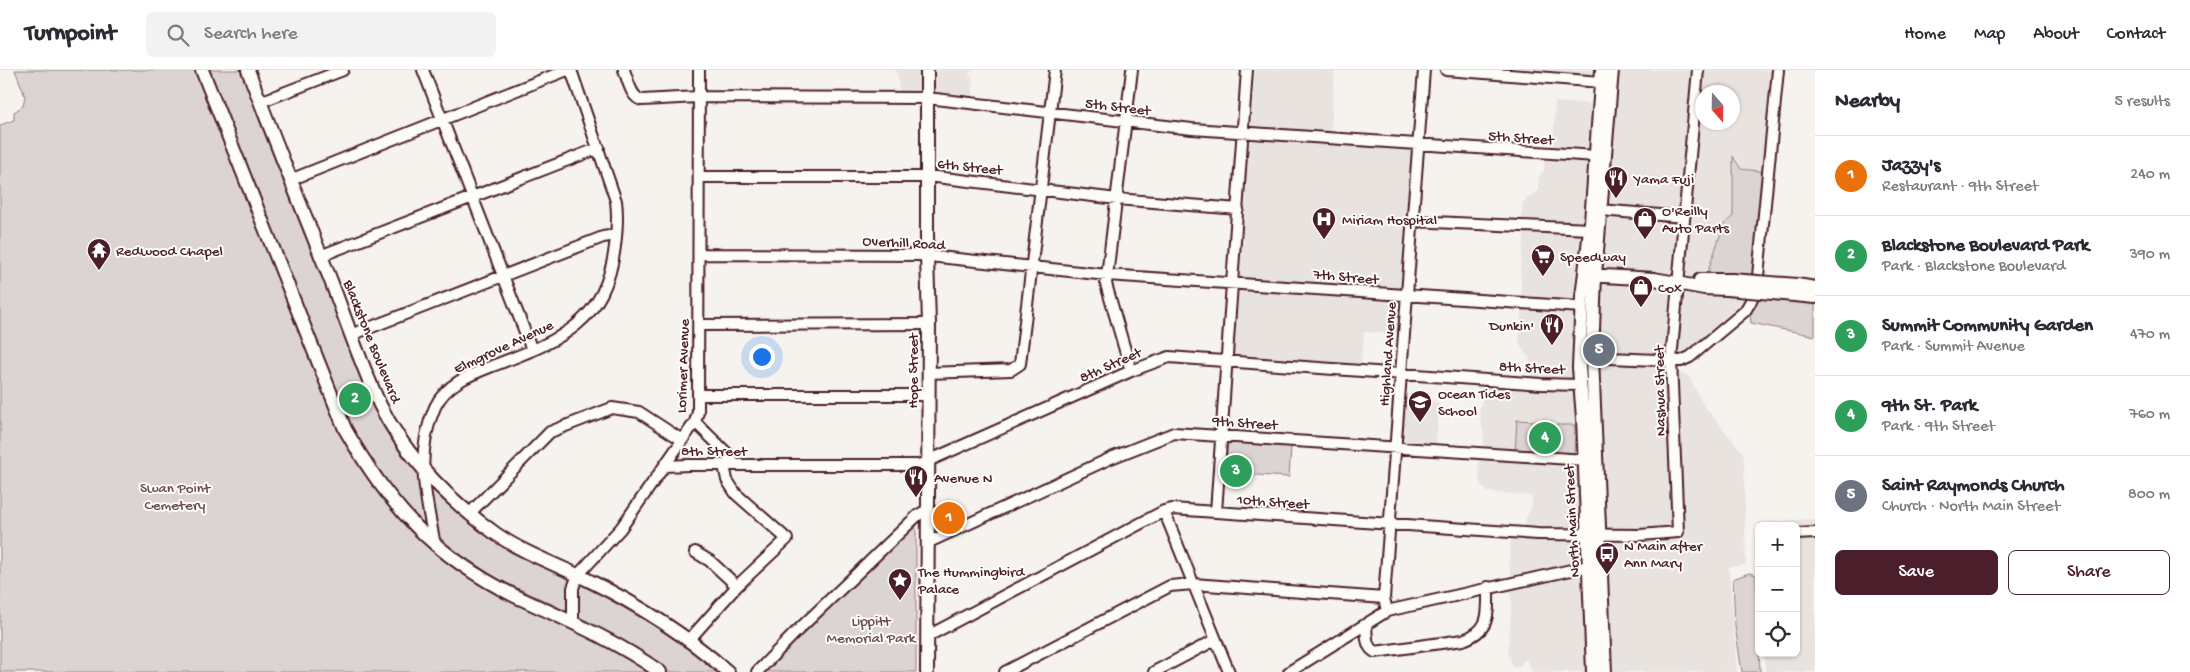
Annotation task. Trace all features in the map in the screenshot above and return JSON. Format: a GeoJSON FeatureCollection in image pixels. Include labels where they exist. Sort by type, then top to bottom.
{"type":"FeatureCollection","features":[{"type":"Feature","properties":{"kind":"main road"},"geometry":{"type":"LineString","coordinates":[[202,70],[345,429],[368,468],[391,501],[436,545],[466,567],[503,589],[573,622],[660,672]]}},
{"type":"Feature","properties":{"kind":"main road","name":"Blackstone Boulevard"},"geometry":{"type":"LineString","coordinates":[[248,70],[351,335],[381,406],[422,466],[438,486],[469,514],[499,536],[529,554],[578,575],[624,598],[689,640],[728,672]]}},
{"type":"Feature","properties":{"kind":"main road","name":"Hope Street"},"geometry":{"type":"LineString","coordinates":[[927,70],[929,324],[927,672]]}},
{"type":"Feature","properties":{"kind":"main road","name":"North Main Street"},"geometry":{"type":"LineString","coordinates":[[1592,672],[1589,566],[1593,535],[1586,357],[1582,308],[1590,275],[1600,210],[1612,70]]}},
{"type":"Feature","properties":{"kind":"main road","name":"North Main Street"},"geometry":{"type":"LineString","coordinates":[[1601,76],[1590,230],[1586,357],[1580,385],[1584,460],[1593,535],[1604,672]]}},
{"type":"Feature","properties":{"kind":"main road"},"geometry":{"type":"LineString","coordinates":[[1590,275],[1678,283],[1704,288],[1730,285],[1795,290],[1815,288]]}},
{"type":"Feature","properties":{"kind":"main road"},"geometry":{"type":"LineString","coordinates":[[1795,290],[1815,297]]}},
{"type":"Feature","properties":{"kind":"street"},"geometry":{"type":"LineString","coordinates":[[260,102],[343,70]]}},
{"type":"Feature","properties":{"kind":"street"},"geometry":{"type":"LineString","coordinates":[[423,70],[532,350]]}},
{"type":"Feature","properties":{"kind":"street"},"geometry":{"type":"LineString","coordinates":[[290,180],[567,70]]}},
{"type":"Feature","properties":{"kind":"street","name":"Elmgrove Avenue"},"geometry":{"type":"LineString","coordinates":[[436,545],[422,466],[435,406],[445,393],[464,378],[532,350],[565,334],[578,325],[591,312],[601,297],[608,281],[613,261],[618,215],[616,200],[571,70]]}},
{"type":"Feature","properties":{"kind":"street","name":"5th Street"},"geometry":{"type":"LineString","coordinates":[[624,70],[637,99],[698,97],[927,98],[1126,122],[1243,132],[1596,156]]}},
{"type":"Feature","properties":{"kind":"street","name":"Lorimer Avenue"},"geometry":{"type":"LineString","coordinates":[[578,575],[620,528],[695,422],[698,412],[699,70]]}},
{"type":"Feature","properties":{"kind":"street"},"geometry":{"type":"LineString","coordinates":[[928,374],[964,374],[1011,370],[1017,368],[1021,360],[1055,70]]}},
{"type":"Feature","properties":{"kind":"street"},"geometry":{"type":"LineString","coordinates":[[1131,371],[1106,284],[1132,70]]}},
{"type":"Feature","properties":{"kind":"street"},"geometry":{"type":"LineString","coordinates":[[1216,512],[1247,70]]}},
{"type":"Feature","properties":{"kind":"street","name":"Highland Avenue"},"geometry":{"type":"LineString","coordinates":[[1388,611],[1384,598],[1424,70]]}},
{"type":"Feature","properties":{"kind":"street"},"geometry":{"type":"LineString","coordinates":[[1446,70],[1601,76]]}},
{"type":"Feature","properties":{"kind":"street","name":"Nashua Street"},"geometry":{"type":"LineString","coordinates":[[1678,532],[1671,360],[1698,70]]}},
{"type":"Feature","properties":{"kind":"street"},"geometry":{"type":"LineString","coordinates":[[1586,357],[1681,361],[1690,357],[1745,310],[1755,294],[1767,193],[1778,70]]}},
{"type":"Feature","properties":{"kind":"street"},"geometry":{"type":"LineString","coordinates":[[320,256],[599,148]]}},
{"type":"Feature","properties":{"kind":"street","name":"6th Street"},"geometry":{"type":"LineString","coordinates":[[699,177],[927,177],[1116,198],[1238,209]]}},
{"type":"Feature","properties":{"kind":"street"},"geometry":{"type":"LineString","coordinates":[[1600,210],[1684,217]]}},
{"type":"Feature","properties":{"kind":"street"},"geometry":{"type":"LineString","coordinates":[[1412,221],[1590,230]]}},
{"type":"Feature","properties":{"kind":"street"},"geometry":{"type":"LineString","coordinates":[[351,335],[603,236],[616,235]]}},
{"type":"Feature","properties":{"kind":"street","name":"Overhill Road"},"geometry":{"type":"LineString","coordinates":[[699,254],[927,256],[1107,276]]}},
{"type":"Feature","properties":{"kind":"street","name":"7th Street"},"geometry":{"type":"LineString","coordinates":[[1107,276],[1315,288],[1407,297],[1453,298],[1582,308]]}},
{"type":"Feature","properties":{"kind":"street"},"geometry":{"type":"LineString","coordinates":[[699,325],[929,324]]}},
{"type":"Feature","properties":{"kind":"street","name":"8th Street"},"geometry":{"type":"LineString","coordinates":[[665,466],[912,466],[1131,371],[1169,357],[1541,384],[1580,385]]}},
{"type":"Feature","properties":{"kind":"street"},"geometry":{"type":"LineString","coordinates":[[699,395],[928,395]]}},
{"type":"Feature","properties":{"kind":"street"},"geometry":{"type":"LineString","coordinates":[[469,514],[550,432],[612,408],[639,412],[682,440]]}},
{"type":"Feature","properties":{"kind":"street"},"geometry":{"type":"LineString","coordinates":[[695,422],[728,454],[735,465]]}},
{"type":"Feature","properties":{"kind":"street","name":"9th Street"},"geometry":{"type":"LineString","coordinates":[[927,543],[1111,458],[1174,433],[1584,460]]}},
{"type":"Feature","properties":{"kind":"street"},"geometry":{"type":"LineString","coordinates":[[689,640],[737,586],[787,539],[736,494],[727,480],[724,465]]}},
{"type":"Feature","properties":{"kind":"street","name":"10th Street"},"geometry":{"type":"LineString","coordinates":[[928,636],[1164,511],[1172,509],[1538,534],[1640,535],[1678,532]]}},
{"type":"Feature","properties":{"kind":"street"},"geometry":{"type":"LineString","coordinates":[[757,672],[918,515],[927,510]]}},
{"type":"Feature","properties":{"kind":"street"},"geometry":{"type":"LineString","coordinates":[[1164,511],[1229,672]]}},
{"type":"Feature","properties":{"kind":"street"},"geometry":{"type":"LineString","coordinates":[[1800,534],[1815,532]]}},
{"type":"Feature","properties":{"kind":"street"},"geometry":{"type":"LineString","coordinates":[[695,552],[710,561],[737,586]]}},
{"type":"Feature","properties":{"kind":"street"},"geometry":{"type":"LineString","coordinates":[[1288,672],[1388,611],[1488,587],[1589,566]]}},
{"type":"Feature","properties":{"kind":"street"},"geometry":{"type":"LineString","coordinates":[[573,622],[573,588],[578,575]]}},
{"type":"Feature","properties":{"kind":"street"},"geometry":{"type":"LineString","coordinates":[[1005,672],[1170,586],[1193,584],[1384,598]]}},
{"type":"Feature","properties":{"kind":"street"},"geometry":{"type":"LineString","coordinates":[[1366,624],[1367,642],[1371,650],[1375,652],[1463,640],[1476,635],[1482,630],[1486,622],[1488,587]]}},
{"type":"Feature","properties":{"kind":"street"},"geometry":{"type":"LineString","coordinates":[[1154,672],[1216,640]]}},
{"type":"Feature","properties":{"kind":"shaded area"},"geometry":{"type":"Polygon","coordinates":[[[888,70],[974,70],[968,75],[972,77],[973,102],[898,95],[899,81],[896,71],[888,70]]]}},
{"type":"Feature","properties":{"kind":"shaded area","name":"Miriam Hospital"},"geometry":{"type":"Polygon","coordinates":[[[1255,70],[1335,70],[1330,143],[1412,149],[1399,334],[1364,332],[1361,364],[1234,355],[1255,70]]]}},
{"type":"Feature","properties":{"kind":"shaded area"},"geometry":{"type":"Polygon","coordinates":[[[1559,70],[1778,70],[1768,172],[1741,168],[1737,158],[1733,156],[1733,216],[1724,224],[1707,273],[1753,300],[1685,359],[1592,356],[1605,672],[1532,672],[1526,659],[1519,666],[1513,668],[1508,652],[1512,602],[1507,582],[1512,579],[1509,564],[1511,533],[1525,532],[1526,518],[1532,506],[1532,496],[1487,492],[1480,484],[1479,455],[1483,453],[1484,438],[1479,410],[1483,378],[1530,379],[1529,357],[1520,346],[1519,341],[1522,304],[1520,270],[1525,228],[1520,226],[1523,202],[1538,190],[1538,178],[1544,170],[1545,153],[1553,153],[1555,102],[1598,104],[1598,79],[1595,76],[1581,81],[1558,78],[1559,70]]]}},
{"type":"Feature","properties":{"kind":"shaded area"},"geometry":{"type":"Polygon","coordinates":[[[1597,363],[1666,367],[1689,376],[1702,403],[1744,454],[1746,565],[1729,567],[1737,672],[1612,672],[1597,363]]]}},
{"type":"Feature","properties":{"kind":"shaded area","name":"Ocean Tides School"},"geometry":{"type":"Polygon","coordinates":[[[1405,399],[1439,402],[1436,447],[1401,444],[1405,399]]]}},
{"type":"Feature","properties":{"kind":"shaded area"},"geometry":{"type":"Polygon","coordinates":[[[1815,519],[1815,672],[1765,672],[1765,657],[1800,657],[1800,522],[1759,522],[1815,519]]]}},
{"type":"Feature","properties":{"kind":"green space","name":"Swan Point Cemetery"},"geometry":{"type":"Polygon","coordinates":[[[15,70],[201,70],[212,98],[206,100],[209,110],[215,108],[355,447],[450,560],[501,598],[535,609],[663,672],[0,672],[0,125],[14,120],[14,112],[23,106],[25,96],[15,70]]]}},
{"type":"Feature","properties":{"kind":"green space"},"geometry":{"type":"Polygon","coordinates":[[[209,70],[243,70],[384,428],[401,454],[461,515],[493,538],[522,557],[587,587],[637,615],[698,654],[722,672],[665,672],[556,606],[498,579],[449,547],[417,522],[397,501],[351,429],[257,197],[209,70]]]}},
{"type":"Feature","properties":{"kind":"green space"},"geometry":{"type":"Polygon","coordinates":[[[1733,156],[1741,169],[1768,172],[1758,280],[1707,274],[1724,224],[1733,216],[1733,156]]]}},
{"type":"Feature","properties":{"kind":"green space"},"geometry":{"type":"Polygon","coordinates":[[[1755,291],[1815,299],[1815,336],[1751,323],[1749,306],[1755,291]]]}},
{"type":"Feature","properties":{"kind":"green space"},"geometry":{"type":"Polygon","coordinates":[[[1517,420],[1553,422],[1553,425],[1575,425],[1574,455],[1515,452],[1517,420]]]}},
{"type":"Feature","properties":{"kind":"green space"},"geometry":{"type":"Polygon","coordinates":[[[1228,442],[1291,447],[1289,477],[1225,473],[1228,442]]]}},
{"type":"Feature","properties":{"kind":"green space","name":"Lippitt Memorial Park"},"geometry":{"type":"Polygon","coordinates":[[[916,523],[916,672],[764,672],[916,523]]]}},
{"type":"Feature","properties":{"kind":"green space"},"geometry":{"type":"Polygon","coordinates":[[[1749,573],[1755,575],[1755,657],[1759,657],[1760,672],[1742,672],[1735,626],[1733,579],[1749,573]]]}},
{"type":"Feature","properties":{"kind":"place","name":"Yama Fuji"},"geometry":{"type":"Point","coordinates":[1616,199]}},
{"type":"Feature","properties":{"kind":"place","name":"Miriam Hospital"},"geometry":{"type":"Point","coordinates":[1324,240]}},
{"type":"Feature","properties":{"kind":"place","name":"O'Reilly Auto Parts"},"geometry":{"type":"Point","coordinates":[1645,240]}},
{"type":"Feature","properties":{"kind":"place","name":"Redwood Chapel"},"geometry":{"type":"Point","coordinates":[99,271]}},
{"type":"Feature","properties":{"kind":"place","name":"Speedway"},"geometry":{"type":"Point","coordinates":[1543,277]}},
{"type":"Feature","properties":{"kind":"place","name":"Cox"},"geometry":{"type":"Point","coordinates":[1641,308]}},
{"type":"Feature","properties":{"kind":"place","name":"Dunkin'"},"geometry":{"type":"Point","coordinates":[1552,346]}},
{"type":"Feature","properties":{"kind":"place","name":"Saint Raymonds Church"},"geometry":{"type":"Point","coordinates":[1599,350]}},
{"type":"Feature","properties":{"kind":"place","name":"Blackstone Boulevard Park"},"geometry":{"type":"Point","coordinates":[355,399]}},
{"type":"Feature","properties":{"kind":"place","name":"Ocean Tides School"},"geometry":{"type":"Point","coordinates":[1420,423]}},
{"type":"Feature","properties":{"kind":"place","name":"9th St. Park"},"geometry":{"type":"Point","coordinates":[1545,438]}},
{"type":"Feature","properties":{"kind":"place","name":"Summit Community Garden"},"geometry":{"type":"Point","coordinates":[1236,471]}},
{"type":"Feature","properties":{"kind":"place","name":"Avenue N"},"geometry":{"type":"Point","coordinates":[916,498]}},
{"type":"Feature","properties":{"kind":"place","name":"Jazzy's"},"geometry":{"type":"Point","coordinates":[949,518]}},
{"type":"Feature","properties":{"kind":"place","name":"N Main after Ann Mary"},"geometry":{"type":"Point","coordinates":[1607,575]}},
{"type":"Feature","properties":{"kind":"place","name":"The Hummingbird Palace"},"geometry":{"type":"Point","coordinates":[900,601]}}]}
